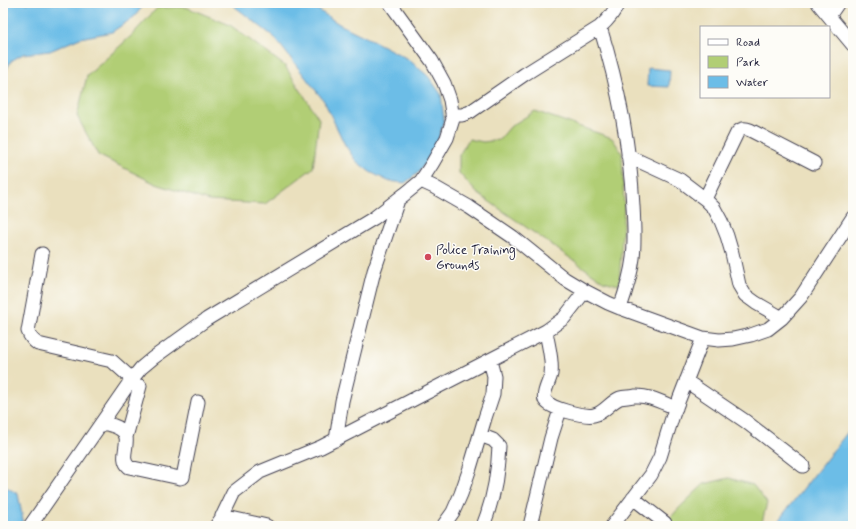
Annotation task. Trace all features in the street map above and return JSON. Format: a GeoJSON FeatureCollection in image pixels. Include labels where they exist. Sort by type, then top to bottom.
{"type":"FeatureCollection","features":[{"type":"Feature","properties":{"kind":"street"},"geometry":{"type":"LineString","coordinates":[[198,402],[182,478],[176,478],[129,467],[126,464],[124,456],[127,443],[126,437],[136,382],[141,368],[207,319],[374,218],[398,200],[420,180],[432,164],[447,138],[453,119],[450,100],[444,83],[435,66],[390,3]]}},
{"type":"Feature","properties":{"kind":"street"},"geometry":{"type":"LineString","coordinates":[[452,115],[462,115],[470,112],[525,74],[600,27],[616,9],[618,3]]}},
{"type":"Feature","properties":{"kind":"street"},"geometry":{"type":"LineString","coordinates":[[818,3],[853,45]]}},
{"type":"Feature","properties":{"kind":"street"},"geometry":{"type":"LineString","coordinates":[[829,16],[838,3]]}},
{"type":"Feature","properties":{"kind":"street"},"geometry":{"type":"LineString","coordinates":[[600,27],[610,58],[621,108],[632,177],[634,219],[633,257],[629,282],[620,308]]}},
{"type":"Feature","properties":{"kind":"street"},"geometry":{"type":"LineString","coordinates":[[705,199],[737,133],[743,128],[750,130],[814,163]]}},
{"type":"Feature","properties":{"kind":"street"},"geometry":{"type":"LineString","coordinates":[[628,156],[680,180],[705,199],[714,208],[727,236],[739,285],[745,295],[782,318]]}},
{"type":"Feature","properties":{"kind":"street"},"geometry":{"type":"LineString","coordinates":[[420,180],[434,186],[501,228],[565,279],[585,291],[620,308],[703,338],[719,340],[751,335],[768,329],[782,318],[801,297],[853,217]]}},
{"type":"Feature","properties":{"kind":"street"},"geometry":{"type":"LineString","coordinates":[[336,440],[342,401],[374,271],[398,200]]}},
{"type":"Feature","properties":{"kind":"street"},"geometry":{"type":"LineString","coordinates":[[42,254],[28,330],[30,337],[38,344],[112,361],[136,382]]}},
{"type":"Feature","properties":{"kind":"street"},"geometry":{"type":"LineString","coordinates":[[267,526],[219,521],[234,492],[260,472],[336,440],[546,331],[564,318],[585,291]]}},
{"type":"Feature","properties":{"kind":"street"},"geometry":{"type":"LineString","coordinates":[[546,331],[551,365],[551,374],[545,394],[548,404],[560,410],[593,415],[600,413],[619,398],[637,396],[654,399],[676,408]]}},
{"type":"Feature","properties":{"kind":"street"},"geometry":{"type":"LineString","coordinates":[[612,526],[651,475],[660,457],[676,408],[703,338]]}},
{"type":"Feature","properties":{"kind":"street"},"geometry":{"type":"LineString","coordinates":[[444,526],[453,512],[461,494],[493,394],[494,376],[490,361]]}},
{"type":"Feature","properties":{"kind":"street"},"geometry":{"type":"LineString","coordinates":[[686,381],[734,413],[803,466]]}},
{"type":"Feature","properties":{"kind":"street"},"geometry":{"type":"LineString","coordinates":[[30,526],[102,423],[136,382]]}},
{"type":"Feature","properties":{"kind":"street"},"geometry":{"type":"LineString","coordinates":[[530,526],[547,453],[560,410]]}},
{"type":"Feature","properties":{"kind":"street"},"geometry":{"type":"LineString","coordinates":[[102,423],[120,428],[126,437]]}},
{"type":"Feature","properties":{"kind":"street"},"geometry":{"type":"LineString","coordinates":[[480,435],[493,440],[499,446],[495,484],[486,520],[483,526]]}},
{"type":"Feature","properties":{"kind":"street"},"geometry":{"type":"LineString","coordinates":[[633,498],[665,523]]}},
{"type":"Feature","properties":{"kind":"green space"},"geometry":{"type":"Polygon","coordinates":[[[186,7],[230,25],[285,66],[319,119],[313,168],[265,204],[209,201],[156,184],[98,155],[77,116],[87,76],[131,36],[157,8],[186,7]]]}},
{"type":"Feature","properties":{"kind":"green space"},"geometry":{"type":"Polygon","coordinates":[[[535,111],[612,138],[622,153],[624,206],[619,285],[603,281],[477,193],[459,173],[459,155],[469,139],[483,142],[499,140],[511,126],[535,111]]]}},
{"type":"Feature","properties":{"kind":"green space"},"geometry":{"type":"Polygon","coordinates":[[[729,478],[753,485],[767,503],[761,526],[663,526],[704,484],[729,478]]]}},
{"type":"Feature","properties":{"kind":"water"},"geometry":{"type":"Polygon","coordinates":[[[3,3],[148,3],[143,6],[134,17],[112,32],[80,38],[50,51],[23,54],[11,61],[3,76],[3,3]]]}},
{"type":"Feature","properties":{"kind":"water"},"geometry":{"type":"Polygon","coordinates":[[[230,3],[308,3],[339,24],[408,59],[428,76],[441,94],[444,120],[436,148],[418,173],[405,183],[388,181],[370,172],[356,161],[345,145],[324,101],[274,37],[230,3]]]}},
{"type":"Feature","properties":{"kind":"water"},"geometry":{"type":"Polygon","coordinates":[[[648,68],[670,70],[669,87],[647,86],[648,68]]]}},
{"type":"Feature","properties":{"kind":"water"},"geometry":{"type":"Polygon","coordinates":[[[853,426],[853,526],[774,526],[850,429],[853,426]]]}},
{"type":"Feature","properties":{"kind":"water"},"geometry":{"type":"Polygon","coordinates":[[[3,485],[18,494],[23,520],[20,526],[3,526],[3,485]]]}},
{"type":"Feature","properties":{"kind":"place","name":"Police Training Grounds"},"geometry":{"type":"Point","coordinates":[428,257]}}]}
